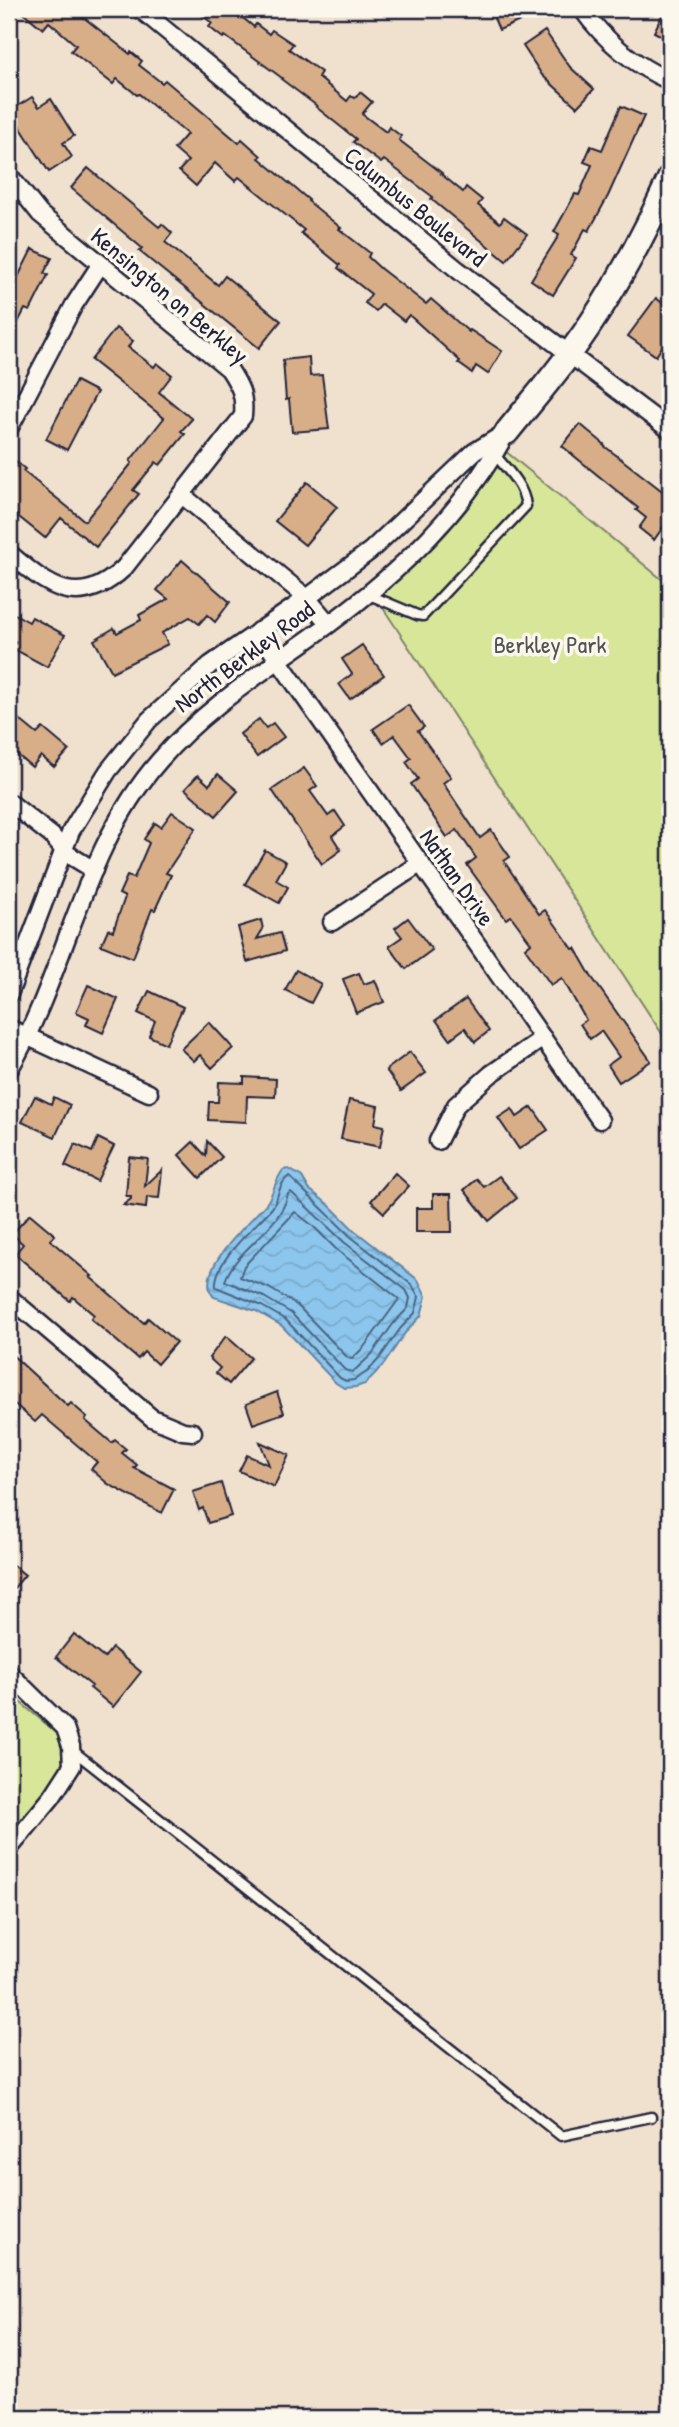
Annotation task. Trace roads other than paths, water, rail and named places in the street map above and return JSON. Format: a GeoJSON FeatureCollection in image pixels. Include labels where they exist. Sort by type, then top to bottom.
{"type":"FeatureCollection","features":[{"type":"Feature","properties":{"kind":"street","name":"Columbus Boulevard"},"geometry":{"type":"LineString","coordinates":[[140,9],[458,271],[670,429]]}},
{"type":"Feature","properties":{"kind":"street"},"geometry":{"type":"LineString","coordinates":[[582,9],[621,52],[646,71],[670,81]]}},
{"type":"Feature","properties":{"kind":"street","name":"Kensington on Berkley"},"geometry":{"type":"LineString","coordinates":[[9,175],[40,214],[229,369],[242,388],[245,401],[243,416],[124,568],[109,582],[78,593],[51,587],[9,553]]}},
{"type":"Feature","properties":{"kind":"street","name":"North Berkley Road"},"geometry":{"type":"LineString","coordinates":[[9,1070],[28,1037],[94,870],[128,801],[159,761],[204,715],[367,594],[431,536],[465,499],[507,432],[569,355],[622,275],[670,178]]}},
{"type":"Feature","properties":{"kind":"street"},"geometry":{"type":"LineString","coordinates":[[9,429],[74,305],[100,265]]}},
{"type":"Feature","properties":{"kind":"street","name":"North Berkley Road"},"geometry":{"type":"LineString","coordinates":[[9,994],[71,831],[108,771],[149,720],[210,665],[370,551],[474,452],[507,432]]}},
{"type":"Feature","properties":{"kind":"street"},"geometry":{"type":"LineString","coordinates":[[182,495],[307,598],[328,625]]}},
{"type":"Feature","properties":{"kind":"street","name":"Nathan Drive"},"geometry":{"type":"LineString","coordinates":[[258,631],[600,1120]]}},
{"type":"Feature","properties":{"kind":"street"},"geometry":{"type":"LineString","coordinates":[[9,802],[52,836],[63,851],[94,870]]}},
{"type":"Feature","properties":{"kind":"street"},"geometry":{"type":"LineString","coordinates":[[332,922],[421,863]]}},
{"type":"Feature","properties":{"kind":"street"},"geometry":{"type":"LineString","coordinates":[[9,1028],[149,1093]]}},
{"type":"Feature","properties":{"kind":"street"},"geometry":{"type":"LineString","coordinates":[[438,1141],[456,1105],[491,1074],[543,1038]]}},
{"type":"Feature","properties":{"kind":"street"},"geometry":{"type":"LineString","coordinates":[[9,1297],[152,1418],[183,1431],[193,1432]]}},
{"type":"Feature","properties":{"kind":"street"},"geometry":{"type":"LineString","coordinates":[[9,1673],[65,1728],[72,1766],[52,1797],[9,1849]]}},
{"type":"Feature","properties":{"kind":"lane"},"geometry":{"type":"LineString","coordinates":[[367,594],[423,616],[526,506],[525,497],[509,470],[495,455]]}},
{"type":"Feature","properties":{"kind":"lane"},"geometry":{"type":"LineString","coordinates":[[71,1749],[561,2136],[651,2117]]}},
{"type":"Feature","properties":{"kind":"water"},"geometry":{"type":"Polygon","coordinates":[[[289,1169],[302,1177],[309,1189],[354,1230],[418,1280],[426,1296],[421,1316],[405,1333],[384,1364],[365,1384],[356,1387],[344,1388],[336,1383],[282,1326],[256,1311],[214,1297],[209,1287],[217,1261],[266,1204],[283,1170],[289,1169]]]}},
{"type":"Feature","properties":{"kind":"park label","name":"Berkley Park"},"geometry":{"type":"Point","coordinates":[550,644]}}]}
